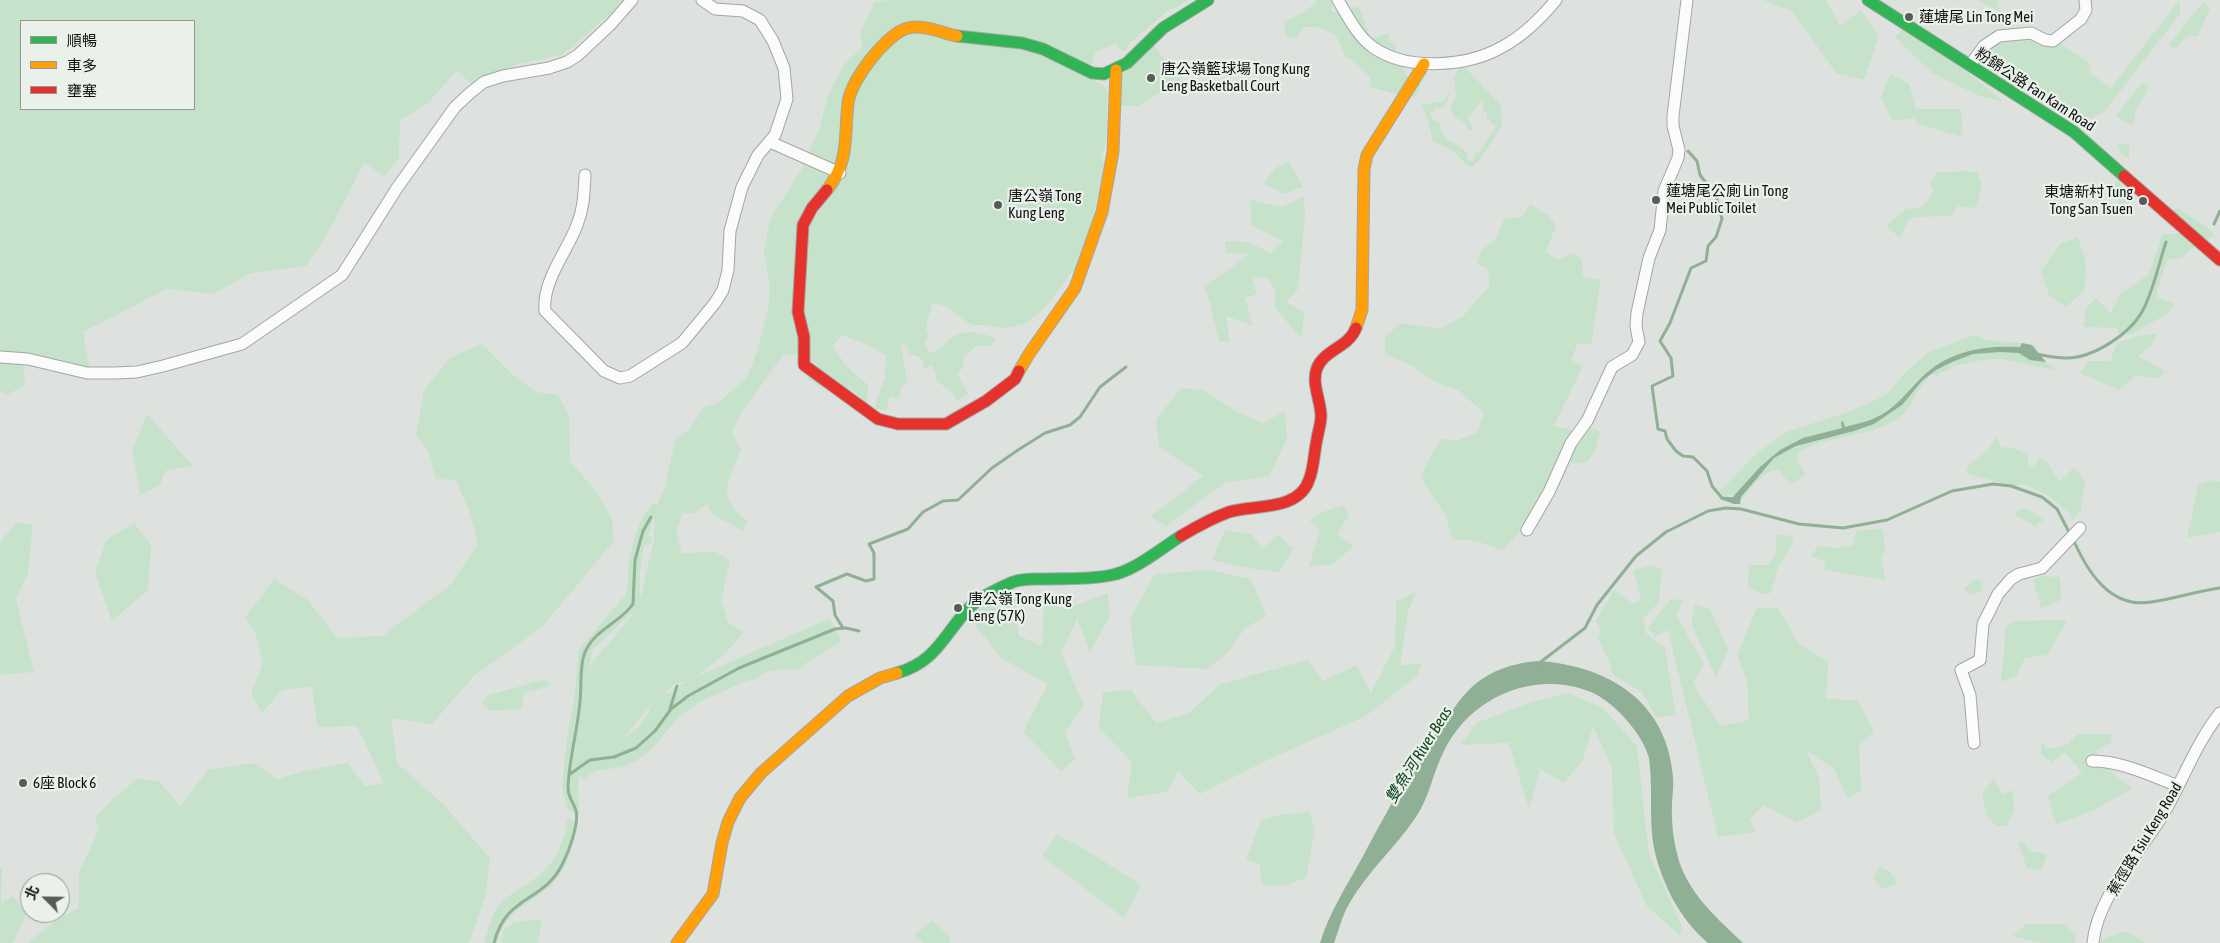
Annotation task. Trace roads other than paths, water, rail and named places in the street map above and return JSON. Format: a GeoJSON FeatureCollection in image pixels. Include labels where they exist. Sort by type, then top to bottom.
{"type":"FeatureCollection","features":[{"type":"Feature","properties":{"kind":"street"},"geometry":{"type":"LineString","coordinates":[[0,357],[28,359],[88,373],[137,372],[242,344],[342,275],[397,188],[455,108],[470,93],[484,82],[568,62],[605,30],[632,0]]}},
{"type":"Feature","properties":{"kind":"street"},"geometry":{"type":"LineString","coordinates":[[585,175],[584,205],[577,226],[547,288],[544,302],[545,311],[604,372],[620,378],[630,376],[682,343],[715,303],[727,280],[730,231],[742,187],[758,155],[770,142],[779,126],[787,99],[787,84],[780,55],[765,28],[755,16],[743,11],[715,9],[702,0]]}},
{"type":"Feature","properties":{"kind":"street"},"geometry":{"type":"LineString","coordinates":[[1116,70],[1114,152],[1102,212],[1075,288],[1029,354],[1015,379],[986,401],[946,424],[898,424],[878,419],[804,365],[804,337],[798,312],[803,225],[812,208],[840,172],[847,130],[848,101],[870,59],[882,44],[908,28],[918,27],[968,39],[1022,43],[1043,49],[1099,75],[1116,70],[1163,28],[1208,0]]}},
{"type":"Feature","properties":{"kind":"street"},"geometry":{"type":"LineString","coordinates":[[1338,0],[1357,30],[1373,47],[1396,59],[1424,64],[1458,61],[1501,48],[1532,26],[1556,0]]}},
{"type":"Feature","properties":{"kind":"street"},"geometry":{"type":"LineString","coordinates":[[1527,530],[1550,492],[1571,443],[1587,421],[1612,367],[1632,355],[1639,342],[1636,326],[1637,313],[1649,258],[1660,230],[1664,191],[1678,158],[1679,150],[1673,126],[1673,116],[1687,0]]}},
{"type":"Feature","properties":{"kind":"street","name":"粉錦公路 Fan Kam Road"},"geometry":{"type":"LineString","coordinates":[[1868,0],[2090,143],[2218,256]]}},
{"type":"Feature","properties":{"kind":"street"},"geometry":{"type":"LineString","coordinates":[[1970,65],[1984,46],[2000,36],[2030,33],[2045,40],[2053,41],[2082,19],[2086,10],[2085,0]]}},
{"type":"Feature","properties":{"kind":"street"},"geometry":{"type":"LineString","coordinates":[[677,943],[712,894],[716,885],[722,843],[728,822],[748,786],[848,696],[880,678],[912,669],[924,662],[942,644],[968,609],[977,601],[1015,581],[1092,578],[1113,575],[1128,569],[1216,516],[1239,509],[1286,504],[1295,499],[1305,488],[1311,473],[1321,416],[1314,378],[1316,370],[1320,362],[1346,343],[1353,335],[1362,310],[1364,169],[1367,155],[1424,64]]}},
{"type":"Feature","properties":{"kind":"street"},"geometry":{"type":"LineString","coordinates":[[770,142],[840,172]]}},
{"type":"Feature","properties":{"kind":"street"},"geometry":{"type":"LineString","coordinates":[[1974,743],[1970,695],[1961,670],[1980,660],[1983,624],[1998,594],[2011,579],[2019,574],[2042,568],[2079,529]]}},
{"type":"Feature","properties":{"kind":"street","name":"蕉徑路 Tsiu Keng Road"},"geometry":{"type":"LineString","coordinates":[[2093,943],[2096,925],[2114,887],[2162,816],[2209,727],[2220,713]]}},
{"type":"Feature","properties":{"kind":"street"},"geometry":{"type":"LineString","coordinates":[[2092,761],[2104,761],[2129,767],[2178,786]]}},
{"type":"Feature","properties":{"kind":"waterway"},"geometry":{"type":"LineString","coordinates":[[1688,151],[1697,161],[1700,175],[1716,196],[1722,219],[1716,237],[1708,246],[1706,261],[1691,268],[1670,323],[1660,341],[1671,358],[1673,376],[1652,386],[1658,429],[1665,431],[1667,439],[1676,451],[1683,456],[1693,457],[1707,471],[1712,486],[1722,498],[1734,499]]}},
{"type":"Feature","properties":{"kind":"waterway"},"geometry":{"type":"LineString","coordinates":[[2214,224],[2220,211]]}},
{"type":"Feature","properties":{"kind":"waterway"},"geometry":{"type":"LineString","coordinates":[[2036,354],[2058,358],[2077,357],[2100,349],[2121,335],[2138,317],[2148,300],[2166,242]]}},
{"type":"Feature","properties":{"kind":"waterway"},"geometry":{"type":"LineString","coordinates":[[843,628],[835,615],[833,601],[816,587],[847,574],[866,581],[874,579],[874,553],[869,544],[908,529],[923,512],[943,501],[958,500],[992,468],[1018,450],[1045,433],[1070,425],[1080,417],[1100,387],[1126,367]]}},
{"type":"Feature","properties":{"kind":"waterway"},"geometry":{"type":"LineString","coordinates":[[1538,664],[1585,628],[1597,605],[1636,556],[1666,532],[1708,511],[1726,508],[1741,509],[1799,524],[1843,528],[1887,520],[1952,491],[1993,484],[2011,486],[2042,497],[2057,509],[2070,534]]}},
{"type":"Feature","properties":{"kind":"waterway"},"geometry":{"type":"LineString","coordinates":[[494,943],[507,915],[555,876],[568,852],[577,816],[568,787],[581,695],[583,657],[589,644],[595,637],[628,611],[633,604],[635,560],[643,531],[651,517]]}},
{"type":"Feature","properties":{"kind":"waterway"},"geometry":{"type":"LineString","coordinates":[[2073,539],[2093,575],[2112,594],[2123,600],[2136,603],[2151,602],[2220,588]]}},
{"type":"Feature","properties":{"kind":"waterway"},"geometry":{"type":"LineString","coordinates":[[570,774],[590,760],[614,757],[636,748],[655,731],[671,709],[688,696],[739,668],[835,629],[846,628],[859,631]]}},
{"type":"Feature","properties":{"kind":"waterway"},"geometry":{"type":"LineString","coordinates":[[670,709],[677,686]]}},
{"type":"Feature","properties":{"kind":"place","name":"蓮塘尾 Lin Tong Mei"},"geometry":{"type":"Point","coordinates":[1909,17]}},
{"type":"Feature","properties":{"kind":"place","name":"唐公嶺籃球場 Tong Kung Leng Basketball Court"},"geometry":{"type":"Point","coordinates":[1151,78]}},
{"type":"Feature","properties":{"kind":"place","name":"蓮塘尾公廁 Lin Tong Mei Public Toilet"},"geometry":{"type":"Point","coordinates":[1656,200]}},
{"type":"Feature","properties":{"kind":"place","name":"東塘新村 Tung Tong San Tsuen"},"geometry":{"type":"Point","coordinates":[2143,201]}},
{"type":"Feature","properties":{"kind":"place","name":"唐公嶺 Tong Kung Leng"},"geometry":{"type":"Point","coordinates":[998,205]}},
{"type":"Feature","properties":{"kind":"place","name":"唐公嶺 Tong Kung Leng (57K)"},"geometry":{"type":"Point","coordinates":[958,608]}},
{"type":"Feature","properties":{"kind":"place","name":"6座 Block 6"},"geometry":{"type":"Point","coordinates":[23,783]}},
{"type":"Feature","properties":{"kind":"water label","name":"雙魚河 River Beas"},"geometry":{"type":"Point","coordinates":[1419,755]}}]}
